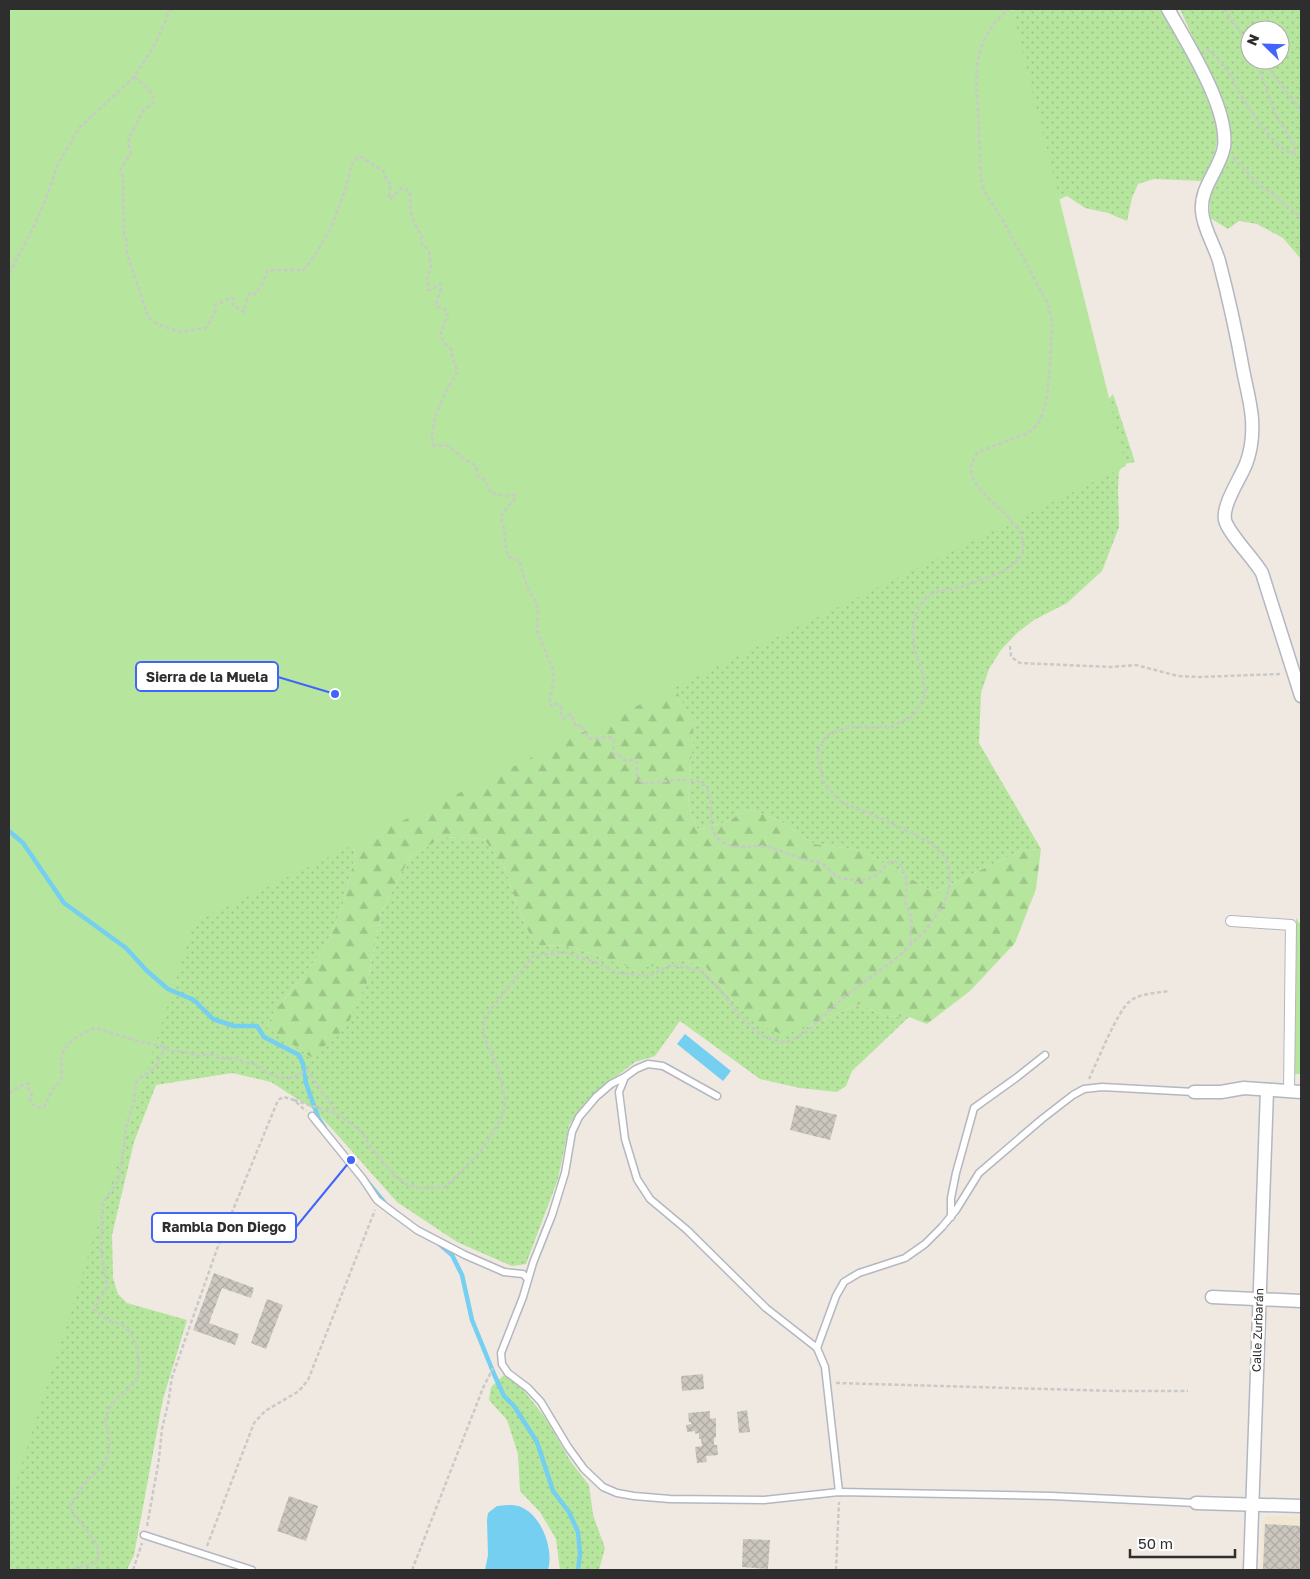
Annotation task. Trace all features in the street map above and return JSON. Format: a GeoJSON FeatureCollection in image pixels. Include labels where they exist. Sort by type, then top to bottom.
{"type":"FeatureCollection","features":[{"type":"Feature","properties":{"kind":"street"},"geometry":{"type":"LineString","coordinates":[[1168,9],[1205,77],[1219,112],[1223,129],[1224,145],[1222,156],[1206,189],[1202,210],[1205,224],[1216,250],[1232,309],[1252,420],[1251,442],[1246,462],[1226,508],[1225,520],[1230,530],[1262,573],[1301,696]]}},
{"type":"Feature","properties":{"kind":"street"},"geometry":{"type":"LineString","coordinates":[[1194,1092],[1220,1092],[1244,1088],[1295,1092],[1291,924],[1231,921]]}},
{"type":"Feature","properties":{"kind":"street","name":"Calle Zurbarán"},"geometry":{"type":"LineString","coordinates":[[1250,1570],[1267,1090]]}},
{"type":"Feature","properties":{"kind":"street"},"geometry":{"type":"LineString","coordinates":[[1212,1297],[1301,1300]]}},
{"type":"Feature","properties":{"kind":"street"},"geometry":{"type":"LineString","coordinates":[[1196,1503],[1301,1506]]}},
{"type":"Feature","properties":{"kind":"lane"},"geometry":{"type":"LineString","coordinates":[[951,1217],[951,1198],[956,1173],[974,1108],[990,1098],[1045,1055]]}},
{"type":"Feature","properties":{"kind":"lane"},"geometry":{"type":"LineString","coordinates":[[717,1096],[663,1066],[648,1064],[611,1084],[596,1097],[580,1117],[572,1132],[565,1173],[552,1215],[501,1353],[502,1364],[508,1373],[528,1388],[540,1402],[584,1469],[603,1487],[617,1493],[670,1499],[764,1500],[839,1492],[1052,1496],[1196,1503]]}},
{"type":"Feature","properties":{"kind":"lane"},"geometry":{"type":"LineString","coordinates":[[624,1077],[619,1092],[625,1139],[637,1179],[650,1199],[687,1230],[766,1308],[817,1348],[827,1382],[839,1492]]}},
{"type":"Feature","properties":{"kind":"lane"},"geometry":{"type":"LineString","coordinates":[[817,1348],[836,1296],[844,1282],[859,1274],[905,1258],[925,1244],[951,1217],[979,1173],[1073,1095],[1084,1089],[1102,1087],[1194,1092]]}},
{"type":"Feature","properties":{"kind":"lane"},"geometry":{"type":"LineString","coordinates":[[312,1116],[363,1179],[377,1200],[417,1230],[465,1255],[504,1272],[523,1274],[528,1279]]}},
{"type":"Feature","properties":{"kind":"lane"},"geometry":{"type":"LineString","coordinates":[[144,1535],[252,1570]]}},
{"type":"Feature","properties":{"kind":"path"},"geometry":{"type":"LineString","coordinates":[[9,274],[45,202],[57,166],[79,128],[134,77],[152,50],[171,9]]}},
{"type":"Feature","properties":{"kind":"path"},"geometry":{"type":"LineString","coordinates":[[9,1093],[26,1083],[32,1094],[29,1098],[33,1105],[37,1108],[44,1107],[53,1089],[61,1080],[64,1051],[71,1041],[95,1028],[165,1047],[170,1051],[200,1056],[208,1054],[227,1059],[238,1058],[244,1062],[258,1065],[275,1076],[288,1078],[303,1071],[308,1071],[337,1114],[362,1132],[369,1145],[395,1176],[406,1184],[422,1188],[444,1187],[480,1152],[500,1121],[505,1099],[498,1069],[483,1033],[483,1024],[485,1017],[533,956],[563,952],[595,962],[618,973],[648,976],[672,965],[701,971],[721,991],[748,1024],[762,1036],[782,1042],[790,1041],[805,1034],[845,996],[899,956],[926,930],[944,904],[949,889],[950,871],[945,857],[932,844],[916,835],[837,799],[824,781],[818,754],[827,735],[848,727],[891,727],[913,716],[926,694],[913,644],[912,632],[916,614],[922,603],[928,596],[935,593],[957,588],[1001,572],[1012,565],[1022,553],[1023,541],[1019,530],[982,491],[973,479],[970,470],[972,459],[978,452],[1028,433],[1035,427],[1041,418],[1050,367],[1052,321],[1047,302],[1003,220],[984,192],[981,178],[975,71],[980,50],[986,36],[994,22],[1008,9]]}},
{"type":"Feature","properties":{"kind":"path"},"geometry":{"type":"LineString","coordinates":[[1224,9],[1240,32]]}},
{"type":"Feature","properties":{"kind":"path"},"geometry":{"type":"LineString","coordinates":[[1186,42],[1205,48],[1219,59],[1265,130],[1284,150],[1295,154],[1295,146],[1275,114],[1260,70]]}},
{"type":"Feature","properties":{"kind":"path"},"geometry":{"type":"LineString","coordinates":[[1270,70],[1301,110]]}},
{"type":"Feature","properties":{"kind":"path"},"geometry":{"type":"LineString","coordinates":[[134,77],[150,90],[154,96],[154,102],[143,111],[129,138],[128,144],[131,152],[120,171],[123,176],[123,225],[130,260],[148,317],[157,324],[180,332],[206,328],[215,312],[215,305],[221,304],[228,298],[234,298],[233,305],[244,312],[247,298],[250,293],[256,294],[268,270],[303,270],[311,261],[330,230],[345,191],[353,162],[360,156],[384,172],[386,179],[391,185],[389,198],[391,199],[402,188],[407,189],[410,192],[411,212],[414,222],[422,236],[420,243],[429,250],[431,268],[427,277],[428,290],[440,284],[442,286],[436,304],[448,312],[440,336],[441,340],[452,350],[452,359],[458,372],[435,419],[431,438],[432,445],[449,446],[464,459],[476,466],[478,476],[486,481],[491,493],[507,496],[514,495],[516,497],[502,514],[501,519],[504,528],[506,551],[508,558],[520,560],[527,587],[536,602],[538,614],[537,631],[552,667],[554,678],[549,704],[552,706],[556,704],[561,705],[563,719],[571,714],[576,727],[582,725],[587,736],[591,739],[613,738],[614,754],[619,755],[624,760],[636,762],[637,776],[642,784],[693,780],[704,784],[708,790],[711,822],[714,832],[721,841],[732,847],[767,847],[795,855],[817,862],[829,868],[841,879],[854,880],[856,883],[877,875],[888,863],[893,861],[900,864],[907,881],[904,903],[909,909],[912,919],[910,944]]}},
{"type":"Feature","properties":{"kind":"path"},"geometry":{"type":"LineString","coordinates":[[1222,156],[1233,158],[1260,186],[1301,218]]}},
{"type":"Feature","properties":{"kind":"path"},"geometry":{"type":"LineString","coordinates":[[1010,646],[1011,657],[1020,663],[1111,667],[1136,665],[1178,676],[1200,677],[1294,674]]}},
{"type":"Feature","properties":{"kind":"path"},"geometry":{"type":"LineString","coordinates":[[1084,1089],[1116,1022],[1128,1002],[1141,996],[1170,991]]}},
{"type":"Feature","properties":{"kind":"path"},"geometry":{"type":"LineString","coordinates":[[73,1570],[97,1562],[99,1551],[98,1546],[75,1517],[70,1507],[73,1500],[105,1462],[109,1444],[109,1435],[104,1421],[107,1413],[117,1397],[136,1381],[138,1374],[138,1356],[135,1342],[129,1331],[125,1326],[117,1322],[111,1322],[94,1310],[98,1299],[105,1292],[107,1286],[101,1252],[102,1205],[118,1180],[126,1126],[134,1103],[136,1083],[156,1067],[165,1047]]}},
{"type":"Feature","properties":{"kind":"path"},"geometry":{"type":"LineString","coordinates":[[133,1570],[144,1535],[159,1459],[162,1429],[172,1376],[217,1249],[278,1100],[284,1097],[301,1105],[312,1116]]}},
{"type":"Feature","properties":{"kind":"path"},"geometry":{"type":"LineString","coordinates":[[204,1554],[254,1423],[265,1411],[299,1391],[308,1380],[373,1216],[377,1200]]}},
{"type":"Feature","properties":{"kind":"path"},"geometry":{"type":"LineString","coordinates":[[412,1570],[482,1388],[501,1353]]}},
{"type":"Feature","properties":{"kind":"path"},"geometry":{"type":"LineString","coordinates":[[827,1382],[1115,1391],[1188,1391]]}},
{"type":"Feature","properties":{"kind":"path"},"geometry":{"type":"LineString","coordinates":[[836,1570],[839,1492]]}},
{"type":"Feature","properties":{"kind":"shaded area"},"geometry":{"type":"Polygon","coordinates":[[[1266,1516],[1301,1517],[1301,1570],[1261,1570],[1263,1520],[1266,1516]]]}},
{"type":"Feature","properties":{"kind":"green space"},"geometry":{"type":"Polygon","coordinates":[[[9,9],[996,9],[1007,16],[1015,9],[1164,9],[1206,93],[1216,127],[1217,141],[1215,152],[1203,181],[1154,179],[1138,184],[1132,198],[1127,221],[1108,213],[1085,208],[1067,196],[1054,202],[1102,407],[1113,394],[1135,462],[1123,464],[1119,472],[1119,527],[1102,571],[1067,603],[1034,620],[1017,633],[1001,650],[989,669],[981,693],[979,743],[1041,849],[1021,851],[934,892],[860,850],[814,844],[780,821],[748,808],[729,821],[698,830],[688,805],[694,722],[357,807],[354,860],[342,908],[326,946],[274,1012],[267,1027],[367,983],[381,913],[410,857],[443,837],[484,839],[505,868],[526,927],[536,945],[570,946],[608,960],[665,962],[685,960],[706,967],[736,1004],[808,1027],[859,1004],[885,1016],[909,1017],[852,1071],[846,1086],[837,1092],[800,1088],[760,1079],[680,1021],[655,1056],[635,1062],[594,1094],[569,1125],[558,1179],[526,1264],[512,1266],[457,1242],[397,1202],[316,1111],[271,1082],[232,1073],[156,1085],[134,1142],[112,1235],[113,1278],[118,1294],[127,1303],[187,1320],[163,1399],[134,1555],[127,1570],[9,1570],[9,9]]]}},
{"type":"Feature","properties":{"kind":"green space"},"geometry":{"type":"Polygon","coordinates":[[[9,9],[1012,9],[1126,466],[194,923],[9,1505],[9,9]]]}},
{"type":"Feature","properties":{"kind":"green space"},"geometry":{"type":"Polygon","coordinates":[[[1180,9],[1301,9],[1301,259],[1283,238],[1257,224],[1239,221],[1228,229],[1210,218],[1210,199],[1232,141],[1229,122],[1219,92],[1180,9]]]}},
{"type":"Feature","properties":{"kind":"green space"},"geometry":{"type":"Polygon","coordinates":[[[666,673],[694,722],[688,805],[698,830],[729,821],[748,808],[780,821],[814,844],[860,850],[934,892],[1021,851],[1041,849],[1036,889],[1015,943],[970,991],[927,1024],[909,1017],[885,1016],[859,1004],[808,1027],[784,1035],[756,1024],[736,1004],[706,967],[685,960],[637,969],[570,946],[536,945],[526,927],[505,868],[484,839],[443,837],[410,857],[381,913],[367,983],[346,1028],[311,1057],[267,1027],[274,1012],[326,946],[342,908],[354,860],[357,807],[666,673]]]}},
{"type":"Feature","properties":{"kind":"green space"},"geometry":{"type":"Polygon","coordinates":[[[1296,918],[1301,925],[1301,1074],[1292,1074],[1296,918]]]}},
{"type":"Feature","properties":{"kind":"green space"},"geometry":{"type":"Polygon","coordinates":[[[504,1375],[522,1388],[546,1419],[571,1462],[589,1485],[593,1515],[605,1548],[599,1570],[560,1570],[556,1539],[540,1512],[520,1491],[518,1454],[507,1420],[489,1400],[491,1387],[504,1375]]]}},
{"type":"Feature","properties":{"kind":"water"},"geometry":{"type":"Polygon","coordinates":[[[685,1034],[731,1071],[723,1081],[677,1044],[685,1034]]]}},
{"type":"Feature","properties":{"kind":"water"},"geometry":{"type":"Polygon","coordinates":[[[497,1506],[517,1506],[530,1512],[541,1526],[548,1544],[548,1570],[485,1570],[488,1555],[488,1513],[497,1506]]]}},
{"type":"Feature","properties":{"kind":"building"},"geometry":{"type":"Polygon","coordinates":[[[796,1105],[837,1115],[830,1140],[790,1130],[796,1105]]]}},
{"type":"Feature","properties":{"kind":"building"},"geometry":{"type":"Polygon","coordinates":[[[214,1273],[254,1288],[251,1298],[222,1288],[209,1323],[239,1334],[235,1345],[193,1330],[214,1273]]]}},
{"type":"Feature","properties":{"kind":"building"},"geometry":{"type":"Polygon","coordinates":[[[267,1299],[283,1305],[266,1349],[251,1343],[267,1299]]]}},
{"type":"Feature","properties":{"kind":"building"},"geometry":{"type":"Polygon","coordinates":[[[703,1374],[704,1389],[682,1391],[681,1376],[703,1374]]]}},
{"type":"Feature","properties":{"kind":"building"},"geometry":{"type":"Polygon","coordinates":[[[747,1410],[750,1432],[739,1433],[737,1412],[747,1410]]]}},
{"type":"Feature","properties":{"kind":"building"},"geometry":{"type":"Polygon","coordinates":[[[710,1411],[710,1419],[716,1418],[714,1445],[717,1445],[718,1455],[706,1456],[707,1462],[697,1463],[695,1447],[702,1446],[701,1439],[699,1439],[699,1433],[695,1434],[695,1431],[687,1432],[686,1425],[691,1424],[688,1413],[710,1411]]]}},
{"type":"Feature","properties":{"kind":"building"},"geometry":{"type":"Polygon","coordinates":[[[289,1496],[318,1506],[306,1541],[277,1531],[289,1496]]]}},
{"type":"Feature","properties":{"kind":"building"},"geometry":{"type":"Polygon","coordinates":[[[1265,1524],[1301,1526],[1301,1570],[1263,1570],[1265,1524]]]}},
{"type":"Feature","properties":{"kind":"building"},"geometry":{"type":"Polygon","coordinates":[[[743,1539],[770,1540],[768,1569],[742,1567],[743,1539]]]}},
{"type":"Feature","properties":{"kind":"waterway"},"geometry":{"type":"LineString","coordinates":[[9,831],[23,843],[64,903],[126,948],[147,971],[168,989],[194,1000],[213,1019],[234,1026],[257,1026],[264,1037],[299,1055],[314,1106],[325,1128]]}},
{"type":"Feature","properties":{"kind":"waterway"},"geometry":{"type":"LineString","coordinates":[[370,1185],[384,1202]]}},
{"type":"Feature","properties":{"kind":"waterway"},"geometry":{"type":"LineString","coordinates":[[438,1243],[452,1255],[462,1275],[472,1320],[494,1374],[504,1396],[514,1406],[537,1442],[553,1491],[569,1512],[578,1532],[580,1554],[578,1570]]}},
{"type":"Feature","properties":{"kind":"place","name":"Sierra de la Muela"},"geometry":{"type":"Point","coordinates":[335,694]}},
{"type":"Feature","properties":{"kind":"place","name":"Rambla Don Diego"},"geometry":{"type":"Point","coordinates":[351,1160]}}]}
